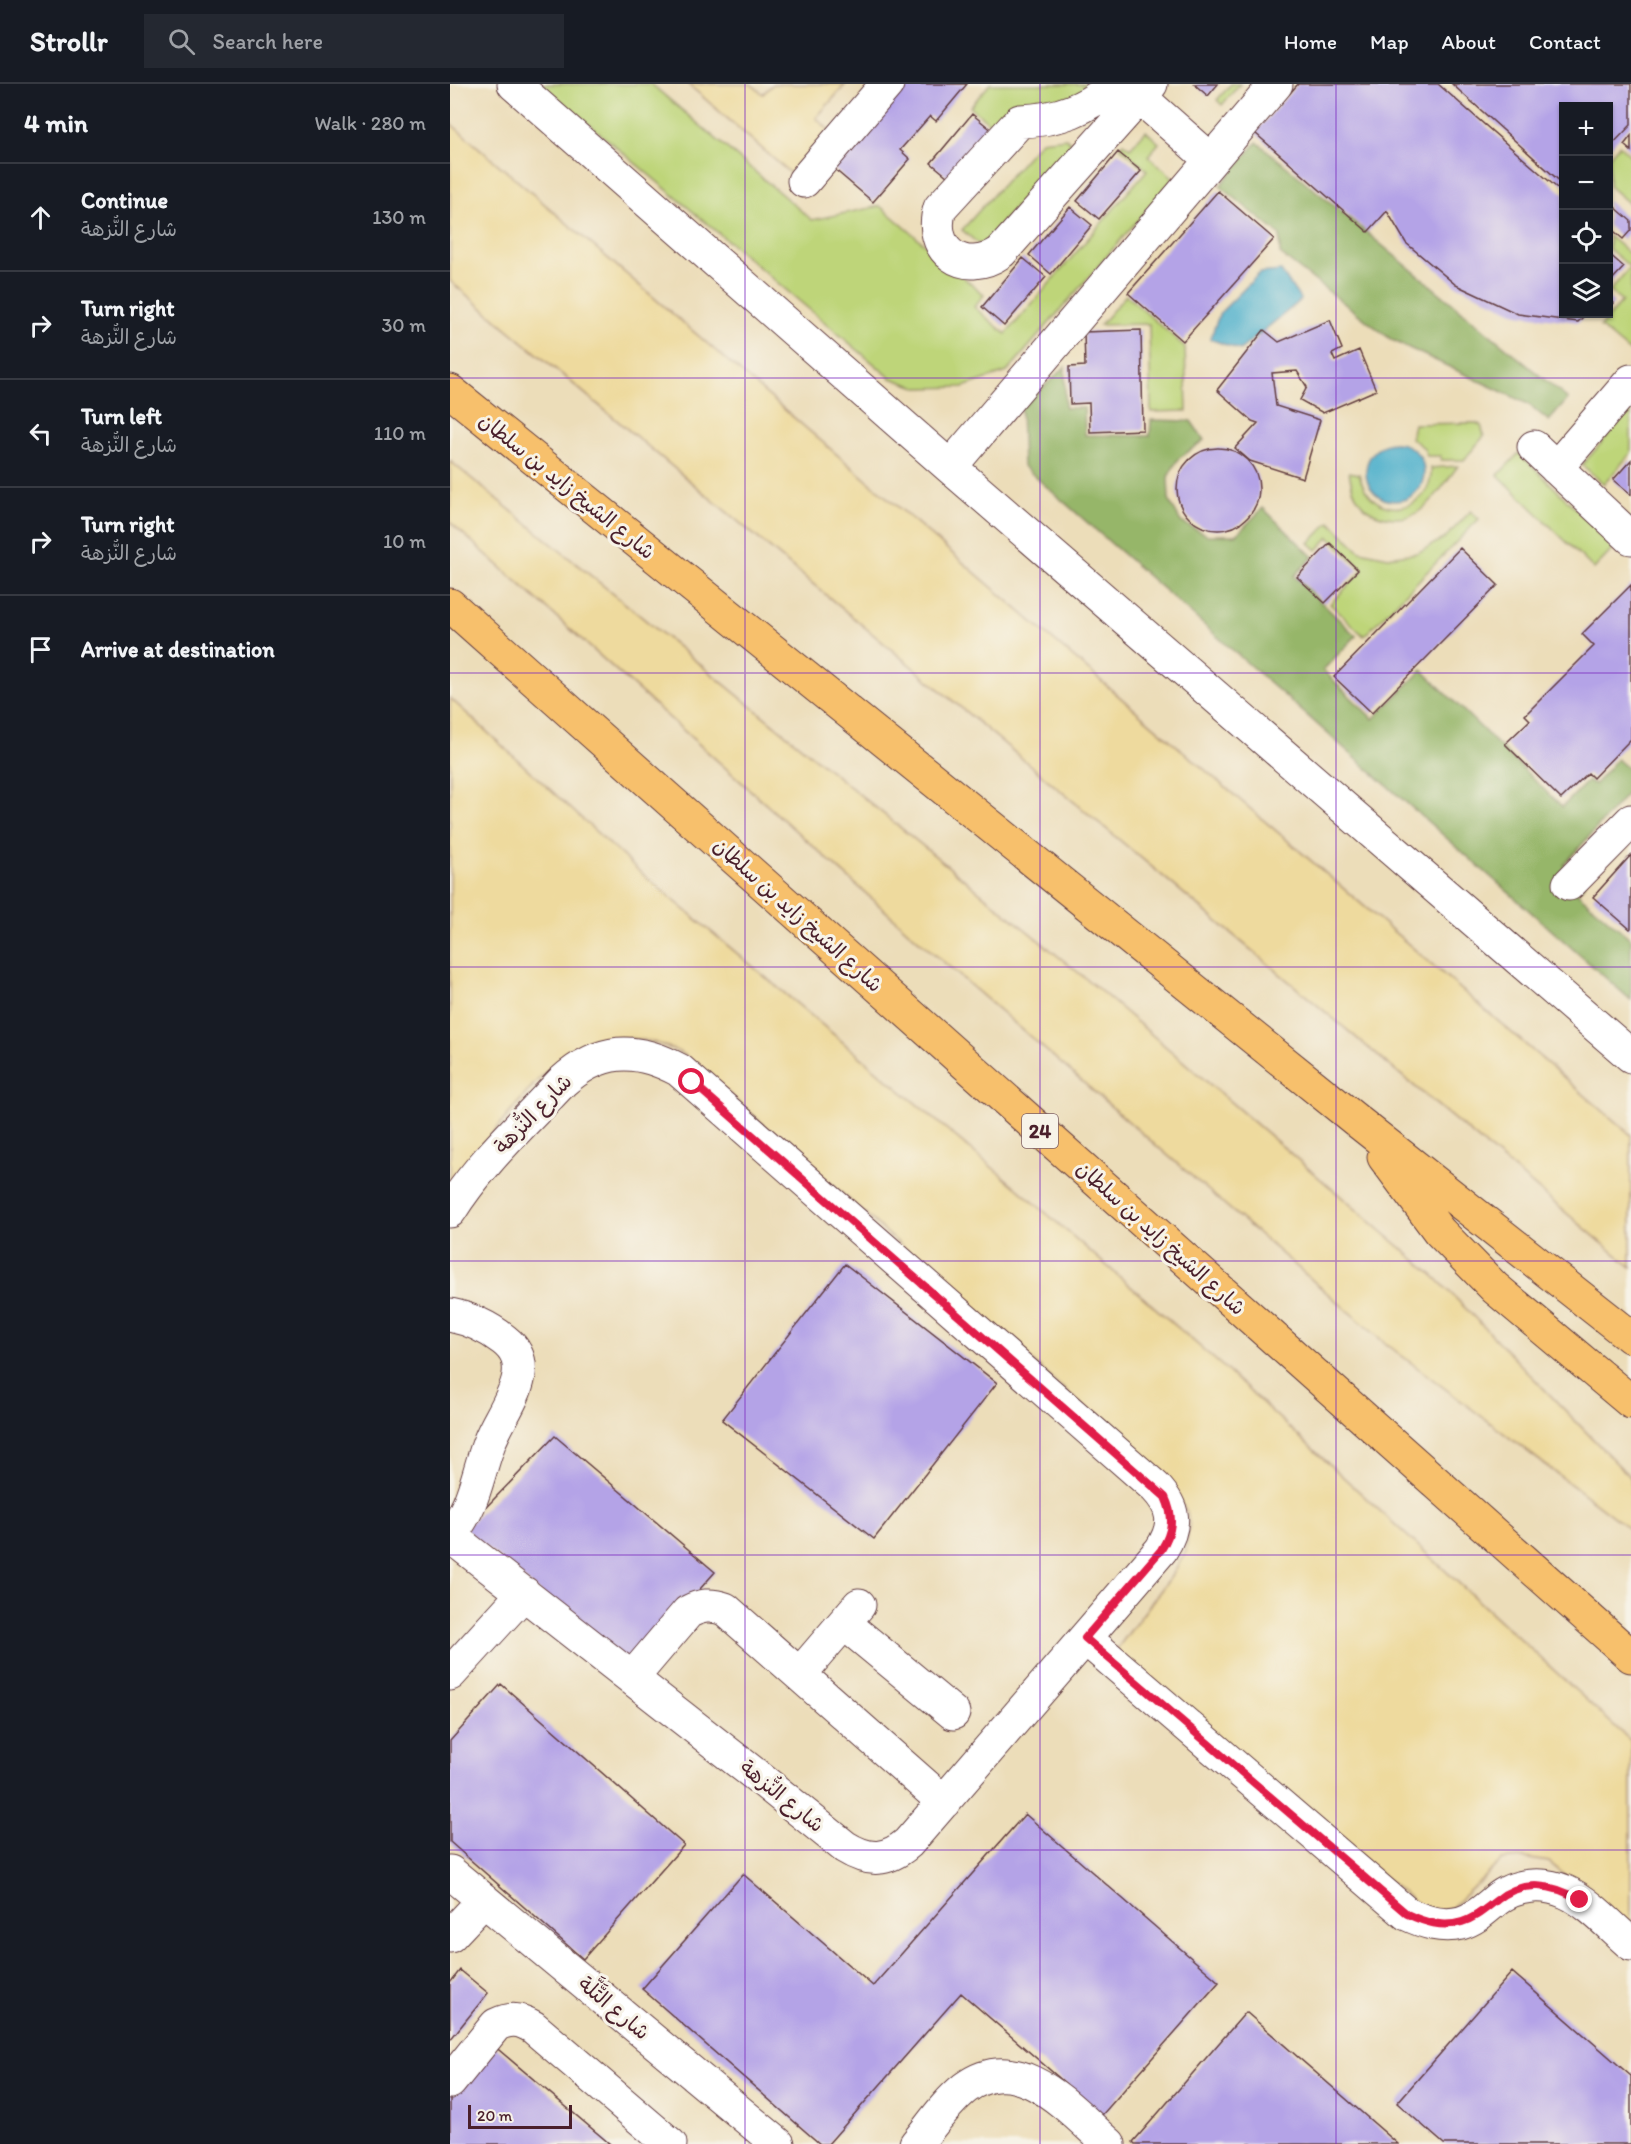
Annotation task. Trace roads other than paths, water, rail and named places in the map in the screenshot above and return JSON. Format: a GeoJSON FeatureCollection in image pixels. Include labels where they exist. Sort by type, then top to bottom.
{"type":"FeatureCollection","features":[{"type":"Feature","properties":{"kind":"highway","name":"شارع الشيخ زايد بن سلطان"},"geometry":{"type":"LineString","coordinates":[[450,392],[1357,1121],[1631,1337]]}},
{"type":"Feature","properties":{"kind":"highway","name":"شارع الشيخ زايد بن سلطان"},"geometry":{"type":"LineString","coordinates":[[450,605],[1631,1656]]}},
{"type":"Feature","properties":{"kind":"highway","name":"شارع الشيخ زايد بن سلطان"},"geometry":{"type":"LineString","coordinates":[[1357,1121],[1439,1231],[1496,1288],[1631,1402]]}},
{"type":"Feature","properties":{"kind":"street"},"geometry":{"type":"LineString","coordinates":[[514,84],[950,467],[1631,1056]]}},
{"type":"Feature","properties":{"kind":"street"},"geometry":{"type":"LineString","coordinates":[[804,182],[887,84]]}},
{"type":"Feature","properties":{"kind":"street"},"geometry":{"type":"LineString","coordinates":[[950,467],[1276,84]]}},
{"type":"Feature","properties":{"kind":"street"},"geometry":{"type":"LineString","coordinates":[[1133,87],[1211,160]]}},
{"type":"Feature","properties":{"kind":"street"},"geometry":{"type":"LineString","coordinates":[[1133,87],[1000,252],[980,263],[968,263],[947,252],[940,242],[937,231],[940,208],[1020,121],[1061,116],[1133,87]]}},
{"type":"Feature","properties":{"kind":"street"},"geometry":{"type":"LineString","coordinates":[[1631,381],[1545,458],[1631,538]]}},
{"type":"Feature","properties":{"kind":"street"},"geometry":{"type":"LineString","coordinates":[[1569,884],[1631,821]]}},
{"type":"Feature","properties":{"kind":"street","name":"شارع النُّزهة"},"geometry":{"type":"LineString","coordinates":[[450,1211],[477,1173],[575,1070],[591,1060],[627,1053],[645,1055],[662,1061],[679,1070],[1165,1497],[1171,1510],[1173,1524],[1169,1538],[1161,1550],[944,1802],[898,1852],[885,1857],[871,1858],[857,1855],[845,1847],[450,1536]]}},
{"type":"Feature","properties":{"kind":"street"},"geometry":{"type":"LineString","coordinates":[[450,1316],[480,1324],[496,1334],[511,1346],[518,1355],[521,1366],[516,1388],[490,1440],[468,1510],[450,1536]]}},
{"type":"Feature","properties":{"kind":"street"},"geometry":{"type":"LineString","coordinates":[[450,1674],[524,1593]]}},
{"type":"Feature","properties":{"kind":"street"},"geometry":{"type":"LineString","coordinates":[[632,1678],[681,1618],[697,1607],[706,1605],[725,1608],[944,1802]]}},
{"type":"Feature","properties":{"kind":"street"},"geometry":{"type":"LineString","coordinates":[[800,1674],[851,1614],[953,1713]]}},
{"type":"Feature","properties":{"kind":"street"},"geometry":{"type":"LineString","coordinates":[[1085,1638],[1407,1914],[1434,1924],[1462,1922],[1481,1913],[1510,1891],[1524,1887],[1554,1887],[1580,1900],[1631,1944]]}},
{"type":"Feature","properties":{"kind":"street","name":"شارع التَّلَّة"},"geometry":{"type":"LineString","coordinates":[[450,1872],[778,2144]]}},
{"type":"Feature","properties":{"kind":"street"},"geometry":{"type":"LineString","coordinates":[[450,1936],[484,1900]]}},
{"type":"Feature","properties":{"kind":"street"},"geometry":{"type":"LineString","coordinates":[[450,2082],[496,2025],[503,2021],[519,2020],[533,2026],[670,2144]]}},
{"type":"Feature","properties":{"kind":"street"},"geometry":{"type":"LineString","coordinates":[[925,2141],[953,2099],[965,2088],[980,2080],[997,2076],[1014,2076],[1031,2080],[1046,2088],[1109,2144]]}},
{"type":"Feature","properties":{"kind":"water"},"geometry":{"type":"Polygon","coordinates":[[[1281,271],[1301,300],[1240,350],[1210,339],[1220,313],[1260,273],[1281,271]]]}},
{"type":"Feature","properties":{"kind":"water"},"geometry":{"type":"Polygon","coordinates":[[[1389,443],[1401,443],[1416,451],[1424,466],[1424,478],[1416,493],[1401,501],[1389,501],[1374,493],[1366,478],[1366,466],[1374,451],[1389,443]]]}}]}
